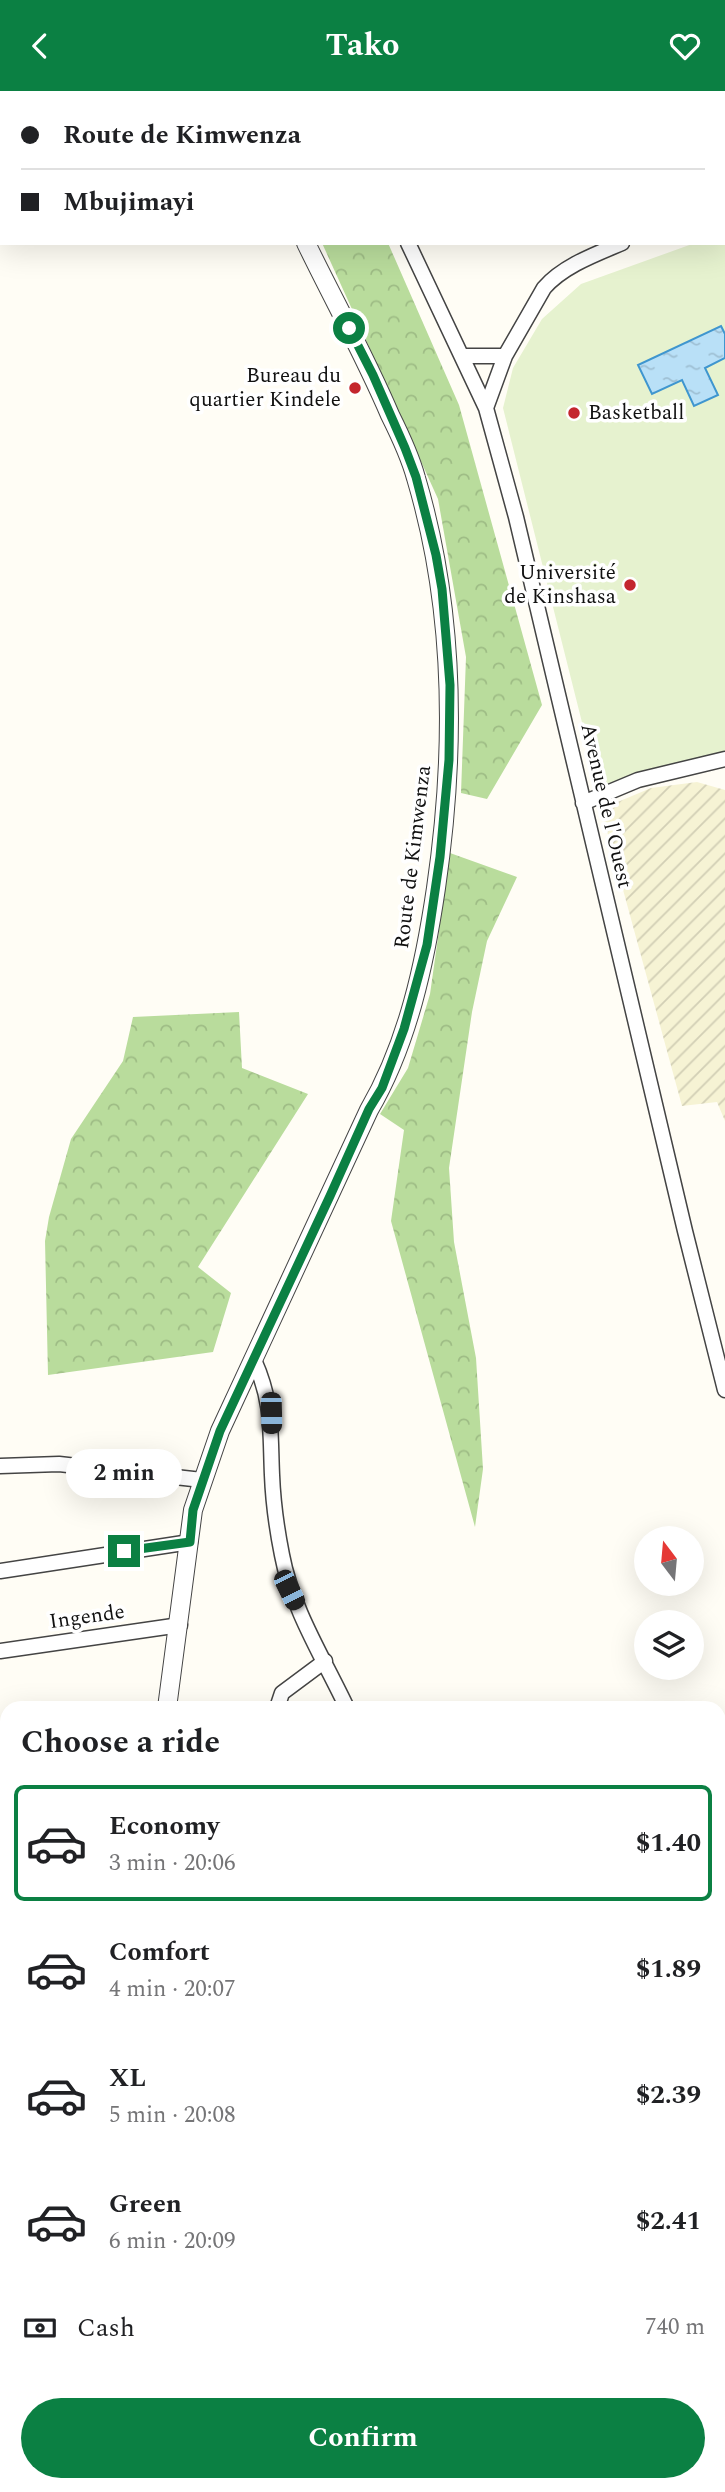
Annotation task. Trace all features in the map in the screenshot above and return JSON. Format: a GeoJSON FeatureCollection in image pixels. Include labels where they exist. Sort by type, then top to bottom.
{"type":"FeatureCollection","features":[{"type":"Feature","properties":{"kind":"street","name":"Route de Kimwenza"},"geometry":{"type":"LineString","coordinates":[[168,1701],[193,1510],[202,1480],[220,1431],[369,1109],[382,1088],[404,1029],[419,976],[432,919],[440,857],[449,760],[450,685],[442,589],[436,555],[416,477],[373,375],[307,245]]}},
{"type":"Feature","properties":{"kind":"street","name":"Avenue de l'Ouest"},"geometry":{"type":"LineString","coordinates":[[409,245],[485,408],[516,517],[725,1391]]}},
{"type":"Feature","properties":{"kind":"street"},"geometry":{"type":"LineString","coordinates":[[485,408],[505,356],[538,296],[551,280],[591,256],[617,245]]}},
{"type":"Feature","properties":{"kind":"street"},"geometry":{"type":"LineString","coordinates":[[462,356],[505,356]]}},
{"type":"Feature","properties":{"kind":"street"},"geometry":{"type":"LineString","coordinates":[[583,803],[638,780],[725,759]]}},
{"type":"Feature","properties":{"kind":"street"},"geometry":{"type":"LineString","coordinates":[[254,1360],[264,1381],[271,1413],[272,1479],[289,1590],[344,1701]]}},
{"type":"Feature","properties":{"kind":"street"},"geometry":{"type":"LineString","coordinates":[[0,1466],[59,1464],[202,1480]]}},
{"type":"Feature","properties":{"kind":"street"},"geometry":{"type":"LineString","coordinates":[[0,1571],[190,1542]]}},
{"type":"Feature","properties":{"kind":"street","name":"Ingende"},"geometry":{"type":"LineString","coordinates":[[0,1651],[180,1625]]}},
{"type":"Feature","properties":{"kind":"street"},"geometry":{"type":"LineString","coordinates":[[279,1701],[282,1693],[325,1661]]}},
{"type":"Feature","properties":{"kind":"shaded area"},"geometry":{"type":"Polygon","coordinates":[[[697,782],[725,790],[725,1121],[717,1102],[682,1106],[601,809],[651,788],[697,782]]]}},
{"type":"Feature","properties":{"kind":"green space"},"geometry":{"type":"Polygon","coordinates":[[[323,245],[389,245],[459,405],[542,705],[487,799],[461,793],[466,657],[438,499],[323,245]]]}},
{"type":"Feature","properties":{"kind":"green space","name":"Université de Kinshasa"},"geometry":{"type":"Polygon","coordinates":[[[689,245],[725,245],[725,754],[599,790],[503,408],[513,368],[542,319],[581,284],[689,245]]]}},
{"type":"Feature","properties":{"kind":"green space"},"geometry":{"type":"Polygon","coordinates":[[[450,853],[517,877],[487,941],[472,1012],[449,1168],[454,1242],[476,1358],[483,1469],[475,1527],[391,1221],[404,1130],[380,1114],[408,1068],[430,994],[450,853]]]}},
{"type":"Feature","properties":{"kind":"green space"},"geometry":{"type":"Polygon","coordinates":[[[239,1012],[242,1068],[308,1094],[198,1267],[231,1293],[213,1352],[48,1375],[45,1241],[49,1217],[71,1139],[123,1061],[133,1017],[239,1012]]]}},
{"type":"Feature","properties":{"kind":"water"},"geometry":{"type":"Polygon","coordinates":[[[721,326],[725,334],[725,358],[705,368],[718,395],[694,406],[682,380],[652,394],[638,365],[721,326]]]}},
{"type":"Feature","properties":{"kind":"place","name":"Bureau du quartier Kindele"},"geometry":{"type":"Point","coordinates":[355,388]}},
{"type":"Feature","properties":{"kind":"place","name":"Basketball"},"geometry":{"type":"Point","coordinates":[574,413]}},
{"type":"Feature","properties":{"kind":"place","name":"Université de Kinshasa"},"geometry":{"type":"Point","coordinates":[630,585]}},
{"type":"Feature","properties":{"kind":"route"},"geometry":{"type":"LineString","coordinates":[[124,1551],[190,1542],[193,1510],[220,1431],[369,1109],[382,1088],[417,987],[432,919],[449,760],[450,685],[442,589],[416,477],[373,375],[349,328]]}}]}
